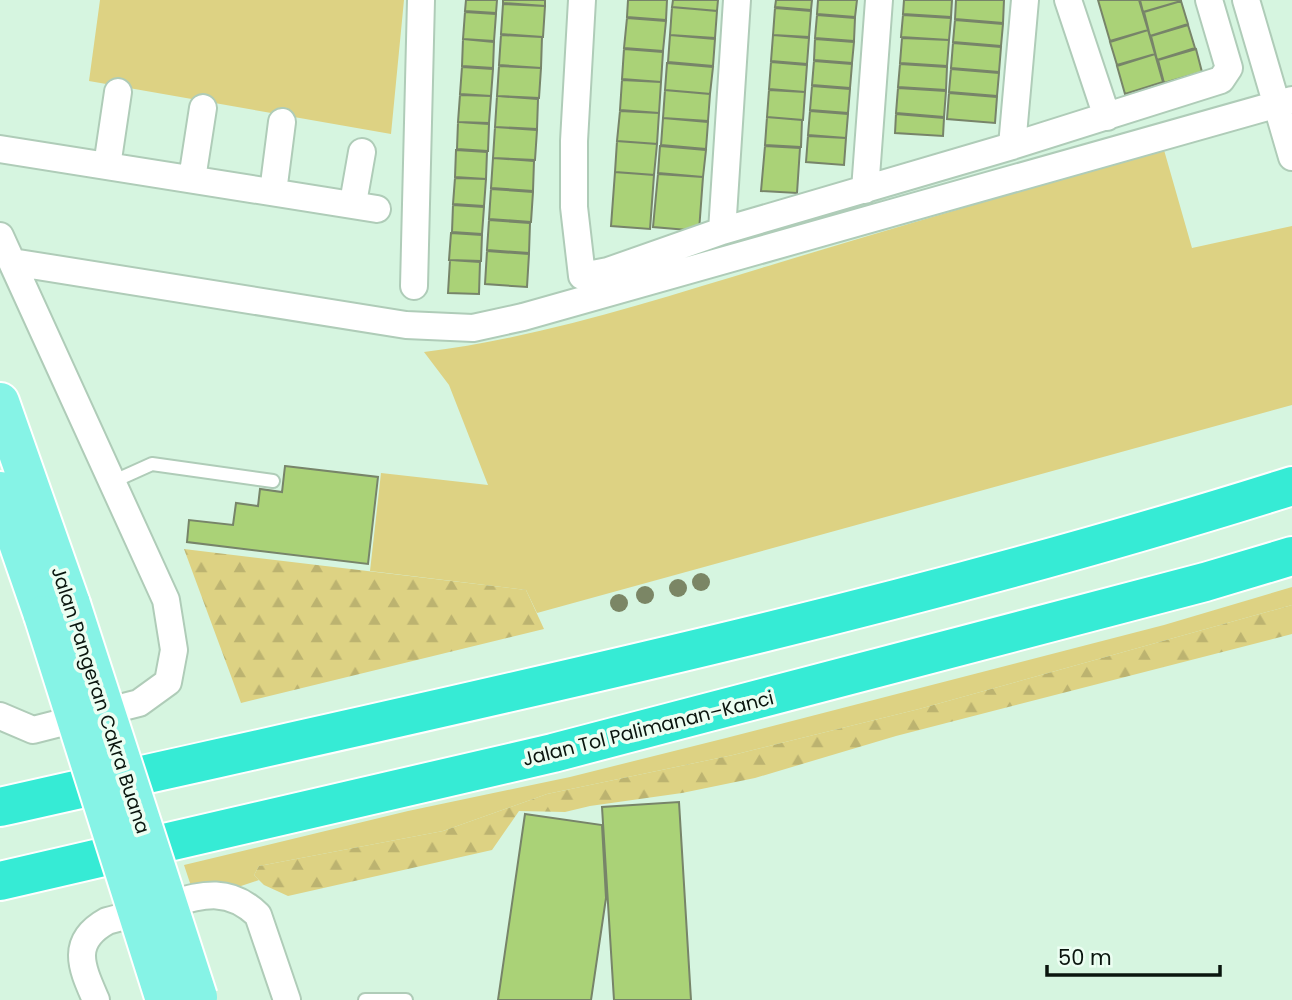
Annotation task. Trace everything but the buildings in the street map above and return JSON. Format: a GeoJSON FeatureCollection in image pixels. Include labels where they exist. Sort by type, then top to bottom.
{"type":"FeatureCollection","features":[{"type":"Feature","properties":{"kind":"highway"},"geometry":{"type":"LineString","coordinates":[[0,807],[540,685],[863,607],[1190,518],[1292,486]]}},
{"type":"Feature","properties":{"kind":"highway","name":"Jalan Tol Palimanan–Kanci"},"geometry":{"type":"LineString","coordinates":[[0,881],[553,753],[1205,582],[1292,556]]}},
{"type":"Feature","properties":{"kind":"main road","name":"Jalan Pangeran Cakra Buana"},"geometry":{"type":"LineString","coordinates":[[0,402],[57,610],[187,999]]}},
{"type":"Feature","properties":{"kind":"main road","name":"Jalan Pangeran Cakra Buana"},"geometry":{"type":"LineString","coordinates":[[0,491],[57,610]]}},
{"type":"Feature","properties":{"kind":"street"},"geometry":{"type":"LineString","coordinates":[[414,286],[421,0]]}},
{"type":"Feature","properties":{"kind":"street"},"geometry":{"type":"LineString","coordinates":[[582,0],[574,167],[582,276],[608,271],[722,231],[1012,146],[1221,80],[1228,68],[1209,0]]}},
{"type":"Feature","properties":{"kind":"street"},"geometry":{"type":"LineString","coordinates":[[722,231],[737,0]]}},
{"type":"Feature","properties":{"kind":"street"},"geometry":{"type":"LineString","coordinates":[[865,190],[879,0]]}},
{"type":"Feature","properties":{"kind":"street"},"geometry":{"type":"LineString","coordinates":[[1012,146],[1024,0]]}},
{"type":"Feature","properties":{"kind":"street"},"geometry":{"type":"LineString","coordinates":[[1068,0],[1107,117]]}},
{"type":"Feature","properties":{"kind":"street"},"geometry":{"type":"LineString","coordinates":[[1245,0],[1283,102],[1292,157]]}},
{"type":"Feature","properties":{"kind":"street"},"geometry":{"type":"LineString","coordinates":[[107,166],[118,92]]}},
{"type":"Feature","properties":{"kind":"street"},"geometry":{"type":"LineString","coordinates":[[12,262],[406,325],[473,328],[523,317],[1283,102]]}},
{"type":"Feature","properties":{"kind":"street"},"geometry":{"type":"LineString","coordinates":[[192,179],[203,108]]}},
{"type":"Feature","properties":{"kind":"street"},"geometry":{"type":"LineString","coordinates":[[273,192],[282,122]]}},
{"type":"Feature","properties":{"kind":"street"},"geometry":{"type":"LineString","coordinates":[[0,149],[365,206],[362,152]]}},
{"type":"Feature","properties":{"kind":"street"},"geometry":{"type":"LineString","coordinates":[[0,236],[166,600],[174,650],[168,681],[139,703],[0,737]]}},
{"type":"Feature","properties":{"kind":"street"},"geometry":{"type":"LineString","coordinates":[[0,716],[33,730]]}},
{"type":"Feature","properties":{"kind":"street"},"geometry":{"type":"LineString","coordinates":[[96,1000],[81,957],[81,947],[94,928],[107,921],[201,895],[218,895],[242,902],[258,915],[287,1000]]}},
{"type":"Feature","properties":{"kind":"lane"},"geometry":{"type":"LineString","coordinates":[[112,482],[152,464],[273,481]]}},
{"type":"Feature","properties":{"kind":"lane"},"geometry":{"type":"LineString","coordinates":[[365,1000],[406,1000]]}},
{"type":"Feature","properties":{"kind":"green space"},"geometry":{"type":"Polygon","coordinates":[[[100,0],[404,0],[391,134],[89,81],[100,0]]]}},
{"type":"Feature","properties":{"kind":"green space"},"geometry":{"type":"Polygon","coordinates":[[[1164,150],[1192,248],[1292,226],[1292,405],[537,613],[526,590],[370,571],[381,473],[488,485],[449,385],[424,352],[514,337],[602,315],[1164,150]]]}},
{"type":"Feature","properties":{"kind":"green space"},"geometry":{"type":"Polygon","coordinates":[[[184,549],[526,590],[544,629],[241,703],[184,549]]]}},
{"type":"Feature","properties":{"kind":"green space"},"geometry":{"type":"Polygon","coordinates":[[[1292,587],[1292,605],[919,709],[733,755],[547,794],[443,831],[259,866],[254,875],[259,880],[235,888],[193,892],[184,865],[408,811],[570,777],[726,738],[1164,625],[1292,587]]]}},
{"type":"Feature","properties":{"kind":"green space"},"geometry":{"type":"Polygon","coordinates":[[[1292,605],[1292,634],[896,736],[755,778],[565,812],[519,811],[492,850],[288,896],[264,885],[254,875],[259,866],[443,831],[547,794],[733,755],[919,709],[1292,605]]]}}]}
